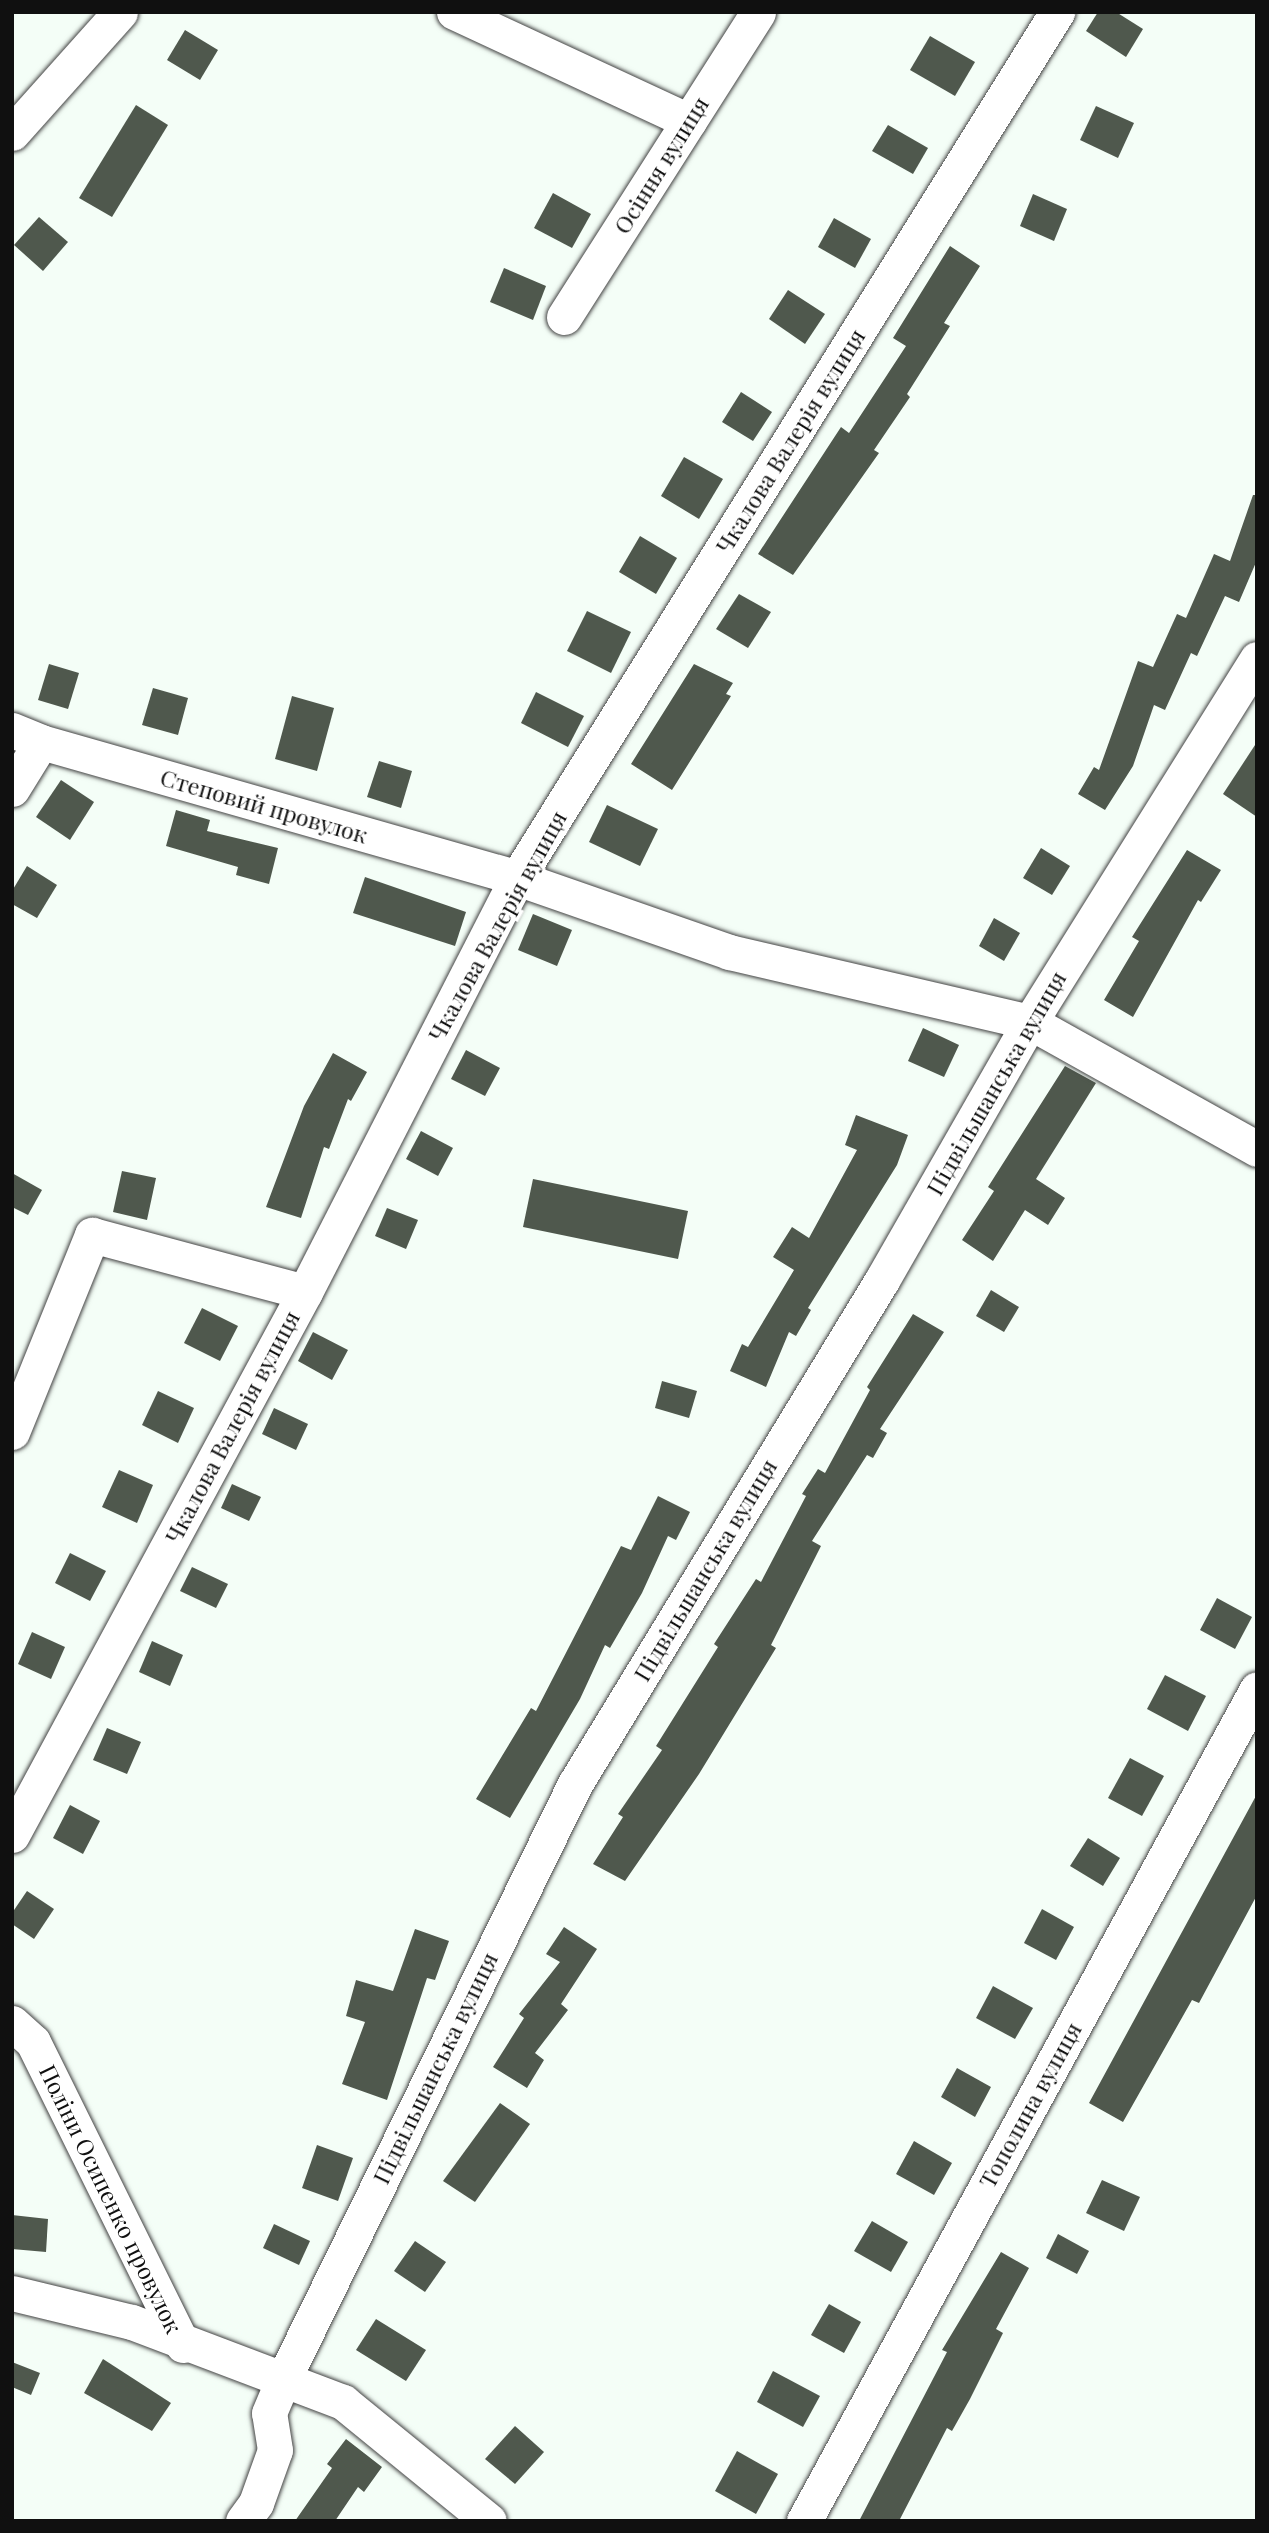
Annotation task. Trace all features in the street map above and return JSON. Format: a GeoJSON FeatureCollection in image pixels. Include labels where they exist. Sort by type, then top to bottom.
{"type":"FeatureCollection","features":[{"type":"Feature","properties":{"kind":"street"},"geometry":{"type":"LineString","coordinates":[[12,133],[120,12]]}},
{"type":"Feature","properties":{"kind":"street"},"geometry":{"type":"LineString","coordinates":[[454,12],[689,121]]}},
{"type":"Feature","properties":{"kind":"street","name":"Осіння вулиця"},"geometry":{"type":"LineString","coordinates":[[565,317],[758,12]]}},
{"type":"Feature","properties":{"kind":"street","name":"Чкалова Валерія вулиця"},"geometry":{"type":"LineString","coordinates":[[12,1835],[304,1292],[517,878],[1057,12]]}},
{"type":"Feature","properties":{"kind":"street","name":"Підвільшанська вулиця"},"geometry":{"type":"LineString","coordinates":[[243,2521],[256,2503],[275,2449],[269,2413],[282,2382],[575,1784],[881,1280],[1030,1022],[1257,659]]}},
{"type":"Feature","properties":{"kind":"street"},"geometry":{"type":"LineString","coordinates":[[12,789],[26,736]]}},
{"type":"Feature","properties":{"kind":"street","name":"Степовий провулок"},"geometry":{"type":"LineString","coordinates":[[26,736],[517,878],[729,952],[1030,1022],[1257,1149]]}},
{"type":"Feature","properties":{"kind":"street"},"geometry":{"type":"LineString","coordinates":[[12,1432],[92,1235],[304,1292]]}},
{"type":"Feature","properties":{"kind":"street","name":"Тополина вулиця"},"geometry":{"type":"LineString","coordinates":[[804,2521],[1257,1689]]}},
{"type":"Feature","properties":{"kind":"street","name":"Поліни Осипенко провулок"},"geometry":{"type":"LineString","coordinates":[[12,2022],[33,2042],[183,2345]]}},
{"type":"Feature","properties":{"kind":"street"},"geometry":{"type":"LineString","coordinates":[[12,2293],[132,2322],[183,2345],[343,2402],[489,2521]]}},
{"type":"Feature","properties":{"kind":"building"},"geometry":{"type":"Polygon","coordinates":[[[1098,12],[1116,12],[1143,29],[1126,57],[1086,31],[1098,12]]]}},
{"type":"Feature","properties":{"kind":"building"},"geometry":{"type":"Polygon","coordinates":[[[185,30],[218,50],[200,80],[167,60],[185,30]]]}},
{"type":"Feature","properties":{"kind":"building"},"geometry":{"type":"Polygon","coordinates":[[[930,36],[975,62],[955,96],[910,70],[930,36]]]}},
{"type":"Feature","properties":{"kind":"building"},"geometry":{"type":"Polygon","coordinates":[[[136,105],[168,125],[112,217],[79,198],[136,105]]]}},
{"type":"Feature","properties":{"kind":"building"},"geometry":{"type":"Polygon","coordinates":[[[1096,106],[1134,123],[1118,158],[1080,140],[1096,106]]]}},
{"type":"Feature","properties":{"kind":"building"},"geometry":{"type":"Polygon","coordinates":[[[888,125],[928,148],[913,174],[872,151],[888,125]]]}},
{"type":"Feature","properties":{"kind":"building"},"geometry":{"type":"Polygon","coordinates":[[[553,193],[591,214],[572,248],[534,228],[553,193]]]}},
{"type":"Feature","properties":{"kind":"building"},"geometry":{"type":"Polygon","coordinates":[[[1033,194],[1067,209],[1054,241],[1020,226],[1033,194]]]}},
{"type":"Feature","properties":{"kind":"building"},"geometry":{"type":"Polygon","coordinates":[[[39,217],[68,242],[43,271],[14,245],[39,217]]]}},
{"type":"Feature","properties":{"kind":"building"},"geometry":{"type":"Polygon","coordinates":[[[834,218],[871,239],[855,268],[818,247],[834,218]]]}},
{"type":"Feature","properties":{"kind":"building"},"geometry":{"type":"Polygon","coordinates":[[[950,246],[980,266],[944,323],[950,326],[907,394],[910,397],[874,450],[879,453],[793,575],[758,554],[841,427],[849,433],[906,346],[893,338],[950,246]]]}},
{"type":"Feature","properties":{"kind":"building"},"geometry":{"type":"Polygon","coordinates":[[[504,268],[546,286],[533,320],[490,302],[504,268]]]}},
{"type":"Feature","properties":{"kind":"building"},"geometry":{"type":"Polygon","coordinates":[[[788,290],[825,314],[805,344],[769,319],[788,290]]]}},
{"type":"Feature","properties":{"kind":"building"},"geometry":{"type":"Polygon","coordinates":[[[741,392],[772,412],[753,441],[722,422],[741,392]]]}},
{"type":"Feature","properties":{"kind":"building"},"geometry":{"type":"Polygon","coordinates":[[[684,457],[723,479],[699,519],[661,496],[684,457]]]}},
{"type":"Feature","properties":{"kind":"building"},"geometry":{"type":"Polygon","coordinates":[[[1253,495],[1257,495],[1257,560],[1239,602],[1225,596],[1197,656],[1191,653],[1165,710],[1154,705],[1133,766],[1105,810],[1078,794],[1094,767],[1099,770],[1138,661],[1153,667],[1177,614],[1186,618],[1214,554],[1230,561],[1253,495]]]}},
{"type":"Feature","properties":{"kind":"building"},"geometry":{"type":"Polygon","coordinates":[[[640,536],[677,558],[656,594],[619,572],[640,536]]]}},
{"type":"Feature","properties":{"kind":"building"},"geometry":{"type":"Polygon","coordinates":[[[739,594],[771,612],[748,648],[716,629],[739,594]]]}},
{"type":"Feature","properties":{"kind":"building"},"geometry":{"type":"Polygon","coordinates":[[[587,611],[631,632],[611,673],[567,651],[587,611]]]}},
{"type":"Feature","properties":{"kind":"building"},"geometry":{"type":"Polygon","coordinates":[[[49,664],[79,673],[68,709],[38,700],[49,664]]]}},
{"type":"Feature","properties":{"kind":"building"},"geometry":{"type":"Polygon","coordinates":[[[694,664],[733,683],[726,694],[731,696],[672,790],[631,764],[694,664]]]}},
{"type":"Feature","properties":{"kind":"building"},"geometry":{"type":"Polygon","coordinates":[[[153,688],[188,698],[178,735],[142,725],[153,688]]]}},
{"type":"Feature","properties":{"kind":"building"},"geometry":{"type":"Polygon","coordinates":[[[536,692],[584,716],[568,747],[521,723],[536,692]]]}},
{"type":"Feature","properties":{"kind":"building"},"geometry":{"type":"Polygon","coordinates":[[[292,696],[334,708],[317,771],[275,759],[292,696]]]}},
{"type":"Feature","properties":{"kind":"building"},"geometry":{"type":"Polygon","coordinates":[[[1257,742],[1257,817],[1223,794],[1257,742]]]}},
{"type":"Feature","properties":{"kind":"building"},"geometry":{"type":"Polygon","coordinates":[[[379,761],[412,771],[401,808],[367,797],[379,761]]]}},
{"type":"Feature","properties":{"kind":"building"},"geometry":{"type":"Polygon","coordinates":[[[61,780],[94,802],[70,840],[36,817],[61,780]]]}},
{"type":"Feature","properties":{"kind":"building"},"geometry":{"type":"Polygon","coordinates":[[[607,805],[658,829],[640,866],[589,842],[607,805]]]}},
{"type":"Feature","properties":{"kind":"building"},"geometry":{"type":"Polygon","coordinates":[[[176,810],[210,820],[207,831],[278,848],[269,884],[236,875],[238,867],[166,846],[176,810]]]}},
{"type":"Feature","properties":{"kind":"building"},"geometry":{"type":"Polygon","coordinates":[[[1041,848],[1070,866],[1052,895],[1023,878],[1041,848]]]}},
{"type":"Feature","properties":{"kind":"building"},"geometry":{"type":"Polygon","coordinates":[[[1187,850],[1221,870],[1201,902],[1198,900],[1133,1017],[1104,1000],[1139,941],[1132,937],[1187,850]]]}},
{"type":"Feature","properties":{"kind":"building"},"geometry":{"type":"Polygon","coordinates":[[[27,866],[57,885],[37,918],[12,904],[12,891],[27,866]]]}},
{"type":"Feature","properties":{"kind":"building"},"geometry":{"type":"Polygon","coordinates":[[[365,877],[466,912],[455,946],[353,913],[365,877]]]}},
{"type":"Feature","properties":{"kind":"building"},"geometry":{"type":"Polygon","coordinates":[[[533,914],[572,930],[557,966],[518,950],[533,914]]]}},
{"type":"Feature","properties":{"kind":"building"},"geometry":{"type":"Polygon","coordinates":[[[994,918],[1020,933],[1004,961],[979,946],[994,918]]]}},
{"type":"Feature","properties":{"kind":"building"},"geometry":{"type":"Polygon","coordinates":[[[923,1028],[959,1045],[944,1077],[908,1061],[923,1028]]]}},
{"type":"Feature","properties":{"kind":"building"},"geometry":{"type":"Polygon","coordinates":[[[466,1050],[500,1068],[485,1096],[451,1079],[466,1050]]]}},
{"type":"Feature","properties":{"kind":"building"},"geometry":{"type":"Polygon","coordinates":[[[333,1053],[367,1072],[351,1101],[348,1099],[329,1149],[324,1147],[301,1218],[266,1207],[304,1106],[333,1053]]]}},
{"type":"Feature","properties":{"kind":"building"},"geometry":{"type":"Polygon","coordinates":[[[1065,1066],[1096,1083],[1036,1179],[1065,1198],[1048,1225],[1025,1210],[993,1261],[962,1240],[994,1191],[988,1187],[1065,1066]]]}},
{"type":"Feature","properties":{"kind":"building"},"geometry":{"type":"Polygon","coordinates":[[[856,1115],[908,1135],[897,1165],[808,1308],[811,1310],[796,1336],[789,1332],[766,1387],[730,1371],[742,1344],[748,1347],[794,1270],[773,1257],[792,1227],[809,1238],[857,1150],[845,1145],[856,1115]]]}},
{"type":"Feature","properties":{"kind":"building"},"geometry":{"type":"Polygon","coordinates":[[[421,1131],[453,1148],[438,1176],[406,1159],[421,1131]]]}},
{"type":"Feature","properties":{"kind":"building"},"geometry":{"type":"Polygon","coordinates":[[[122,1171],[156,1178],[147,1220],[113,1212],[122,1171]]]}},
{"type":"Feature","properties":{"kind":"building"},"geometry":{"type":"Polygon","coordinates":[[[12,1173],[42,1190],[28,1215],[12,1207],[12,1173]]]}},
{"type":"Feature","properties":{"kind":"building"},"geometry":{"type":"Polygon","coordinates":[[[533,1179],[688,1211],[678,1259],[523,1227],[533,1179]]]}},
{"type":"Feature","properties":{"kind":"building"},"geometry":{"type":"Polygon","coordinates":[[[387,1208],[418,1220],[406,1249],[375,1236],[387,1208]]]}},
{"type":"Feature","properties":{"kind":"building"},"geometry":{"type":"Polygon","coordinates":[[[991,1290],[1019,1307],[1004,1332],[976,1316],[991,1290]]]}},
{"type":"Feature","properties":{"kind":"building"},"geometry":{"type":"Polygon","coordinates":[[[202,1308],[238,1326],[220,1361],[184,1343],[202,1308]]]}},
{"type":"Feature","properties":{"kind":"building"},"geometry":{"type":"Polygon","coordinates":[[[913,1314],[944,1332],[880,1429],[887,1433],[873,1458],[867,1455],[812,1541],[821,1546],[771,1645],[776,1648],[699,1774],[625,1881],[593,1864],[623,1817],[618,1814],[662,1750],[656,1746],[718,1647],[714,1644],[756,1579],[761,1582],[806,1496],[802,1494],[818,1469],[825,1473],[870,1390],[867,1387],[913,1314]]]}},
{"type":"Feature","properties":{"kind":"building"},"geometry":{"type":"Polygon","coordinates":[[[313,1332],[348,1350],[332,1380],[298,1361],[313,1332]]]}},
{"type":"Feature","properties":{"kind":"building"},"geometry":{"type":"Polygon","coordinates":[[[662,1381],[697,1391],[689,1418],[655,1408],[662,1381]]]}},
{"type":"Feature","properties":{"kind":"building"},"geometry":{"type":"Polygon","coordinates":[[[158,1391],[194,1408],[178,1443],[142,1425],[158,1391]]]}},
{"type":"Feature","properties":{"kind":"building"},"geometry":{"type":"Polygon","coordinates":[[[274,1408],[308,1424],[296,1450],[262,1434],[274,1408]]]}},
{"type":"Feature","properties":{"kind":"building"},"geometry":{"type":"Polygon","coordinates":[[[119,1470],[153,1485],[137,1523],[102,1507],[119,1470]]]}},
{"type":"Feature","properties":{"kind":"building"},"geometry":{"type":"Polygon","coordinates":[[[232,1484],[261,1497],[249,1521],[221,1508],[232,1484]]]}},
{"type":"Feature","properties":{"kind":"building"},"geometry":{"type":"Polygon","coordinates":[[[658,1496],[690,1512],[676,1540],[668,1536],[642,1593],[610,1648],[605,1645],[580,1699],[510,1818],[476,1799],[531,1708],[536,1711],[621,1546],[631,1550],[658,1496]]]}},
{"type":"Feature","properties":{"kind":"building"},"geometry":{"type":"Polygon","coordinates":[[[70,1553],[106,1571],[90,1601],[55,1583],[70,1553]]]}},
{"type":"Feature","properties":{"kind":"building"},"geometry":{"type":"Polygon","coordinates":[[[192,1567],[228,1584],[216,1608],[180,1591],[192,1567]]]}},
{"type":"Feature","properties":{"kind":"building"},"geometry":{"type":"Polygon","coordinates":[[[1217,1598],[1252,1617],[1235,1649],[1200,1630],[1217,1598]]]}},
{"type":"Feature","properties":{"kind":"building"},"geometry":{"type":"Polygon","coordinates":[[[32,1632],[65,1647],[51,1679],[18,1664],[32,1632]]]}},
{"type":"Feature","properties":{"kind":"building"},"geometry":{"type":"Polygon","coordinates":[[[152,1641],[183,1655],[170,1686],[139,1672],[152,1641]]]}},
{"type":"Feature","properties":{"kind":"building"},"geometry":{"type":"Polygon","coordinates":[[[1165,1675],[1206,1696],[1188,1731],[1147,1709],[1165,1675]]]}},
{"type":"Feature","properties":{"kind":"building"},"geometry":{"type":"Polygon","coordinates":[[[107,1728],[141,1742],[127,1774],[93,1760],[107,1728]]]}},
{"type":"Feature","properties":{"kind":"building"},"geometry":{"type":"Polygon","coordinates":[[[1130,1758],[1164,1776],[1142,1816],[1108,1798],[1130,1758]]]}},
{"type":"Feature","properties":{"kind":"building"},"geometry":{"type":"Polygon","coordinates":[[[1257,1794],[1257,1895],[1199,2003],[1192,2000],[1123,2122],[1089,2103],[1257,1794]]]}},
{"type":"Feature","properties":{"kind":"building"},"geometry":{"type":"Polygon","coordinates":[[[70,1805],[100,1821],[83,1854],[53,1838],[70,1805]]]}},
{"type":"Feature","properties":{"kind":"building"},"geometry":{"type":"Polygon","coordinates":[[[1088,1838],[1120,1858],[1103,1886],[1070,1866],[1088,1838]]]}},
{"type":"Feature","properties":{"kind":"building"},"geometry":{"type":"Polygon","coordinates":[[[27,1891],[54,1909],[34,1939],[12,1924],[12,1913],[27,1891]]]}},
{"type":"Feature","properties":{"kind":"building"},"geometry":{"type":"Polygon","coordinates":[[[1042,1909],[1074,1927],[1056,1960],[1024,1943],[1042,1909]]]}},
{"type":"Feature","properties":{"kind":"building"},"geometry":{"type":"Polygon","coordinates":[[[564,1927],[597,1949],[561,2004],[568,2010],[535,2053],[544,2060],[527,2088],[493,2067],[524,2018],[519,2014],[560,1962],[546,1954],[564,1927]]]}},
{"type":"Feature","properties":{"kind":"building"},"geometry":{"type":"Polygon","coordinates":[[[415,1929],[449,1941],[435,1980],[427,1978],[387,2100],[342,2084],[365,2022],[346,2016],[356,1980],[393,1991],[415,1929]]]}},
{"type":"Feature","properties":{"kind":"building"},"geometry":{"type":"Polygon","coordinates":[[[993,1986],[1033,2008],[1015,2039],[976,2018],[993,1986]]]}},
{"type":"Feature","properties":{"kind":"building"},"geometry":{"type":"Polygon","coordinates":[[[957,2068],[991,2087],[975,2117],[941,2097],[957,2068]]]}},
{"type":"Feature","properties":{"kind":"building"},"geometry":{"type":"Polygon","coordinates":[[[500,2103],[530,2124],[475,2202],[443,2181],[500,2103]]]}},
{"type":"Feature","properties":{"kind":"building"},"geometry":{"type":"Polygon","coordinates":[[[914,2141],[952,2163],[934,2195],[896,2174],[914,2141]]]}},
{"type":"Feature","properties":{"kind":"building"},"geometry":{"type":"Polygon","coordinates":[[[317,2145],[353,2158],[338,2201],[302,2188],[317,2145]]]}},
{"type":"Feature","properties":{"kind":"building"},"geometry":{"type":"Polygon","coordinates":[[[1102,2180],[1140,2197],[1124,2231],[1086,2213],[1102,2180]]]}},
{"type":"Feature","properties":{"kind":"building"},"geometry":{"type":"Polygon","coordinates":[[[12,2215],[48,2219],[46,2252],[12,2249],[12,2215]]]}},
{"type":"Feature","properties":{"kind":"building"},"geometry":{"type":"Polygon","coordinates":[[[872,2221],[908,2242],[891,2272],[854,2251],[872,2221]]]}},
{"type":"Feature","properties":{"kind":"building"},"geometry":{"type":"Polygon","coordinates":[[[274,2224],[310,2241],[299,2265],[263,2248],[274,2224]]]}},
{"type":"Feature","properties":{"kind":"building"},"geometry":{"type":"Polygon","coordinates":[[[1058,2234],[1089,2251],[1077,2274],[1046,2258],[1058,2234]]]}},
{"type":"Feature","properties":{"kind":"building"},"geometry":{"type":"Polygon","coordinates":[[[415,2241],[446,2262],[425,2292],[394,2271],[415,2241]]]}},
{"type":"Feature","properties":{"kind":"building"},"geometry":{"type":"Polygon","coordinates":[[[1001,2252],[1029,2268],[996,2329],[1003,2333],[970,2399],[952,2431],[947,2428],[899,2521],[859,2521],[947,2352],[942,2350],[1001,2252]]]}},
{"type":"Feature","properties":{"kind":"building"},"geometry":{"type":"Polygon","coordinates":[[[829,2304],[861,2322],[844,2353],[811,2335],[829,2304]]]}},
{"type":"Feature","properties":{"kind":"building"},"geometry":{"type":"Polygon","coordinates":[[[376,2319],[426,2350],[406,2381],[356,2350],[376,2319]]]}},
{"type":"Feature","properties":{"kind":"building"},"geometry":{"type":"Polygon","coordinates":[[[103,2359],[171,2403],[152,2431],[84,2393],[103,2359]]]}},
{"type":"Feature","properties":{"kind":"building"},"geometry":{"type":"Polygon","coordinates":[[[12,2362],[40,2373],[31,2395],[12,2387],[12,2362]]]}},
{"type":"Feature","properties":{"kind":"building"},"geometry":{"type":"Polygon","coordinates":[[[773,2371],[820,2396],[803,2427],[757,2402],[773,2371]]]}},
{"type":"Feature","properties":{"kind":"building"},"geometry":{"type":"Polygon","coordinates":[[[515,2426],[544,2452],[515,2484],[485,2459],[515,2426]]]}},
{"type":"Feature","properties":{"kind":"building"},"geometry":{"type":"Polygon","coordinates":[[[346,2439],[382,2467],[364,2492],[358,2487],[335,2521],[295,2521],[332,2468],[327,2464],[346,2439]]]}},
{"type":"Feature","properties":{"kind":"building"},"geometry":{"type":"Polygon","coordinates":[[[737,2451],[778,2474],[756,2514],[715,2491],[737,2451]]]}}]}
